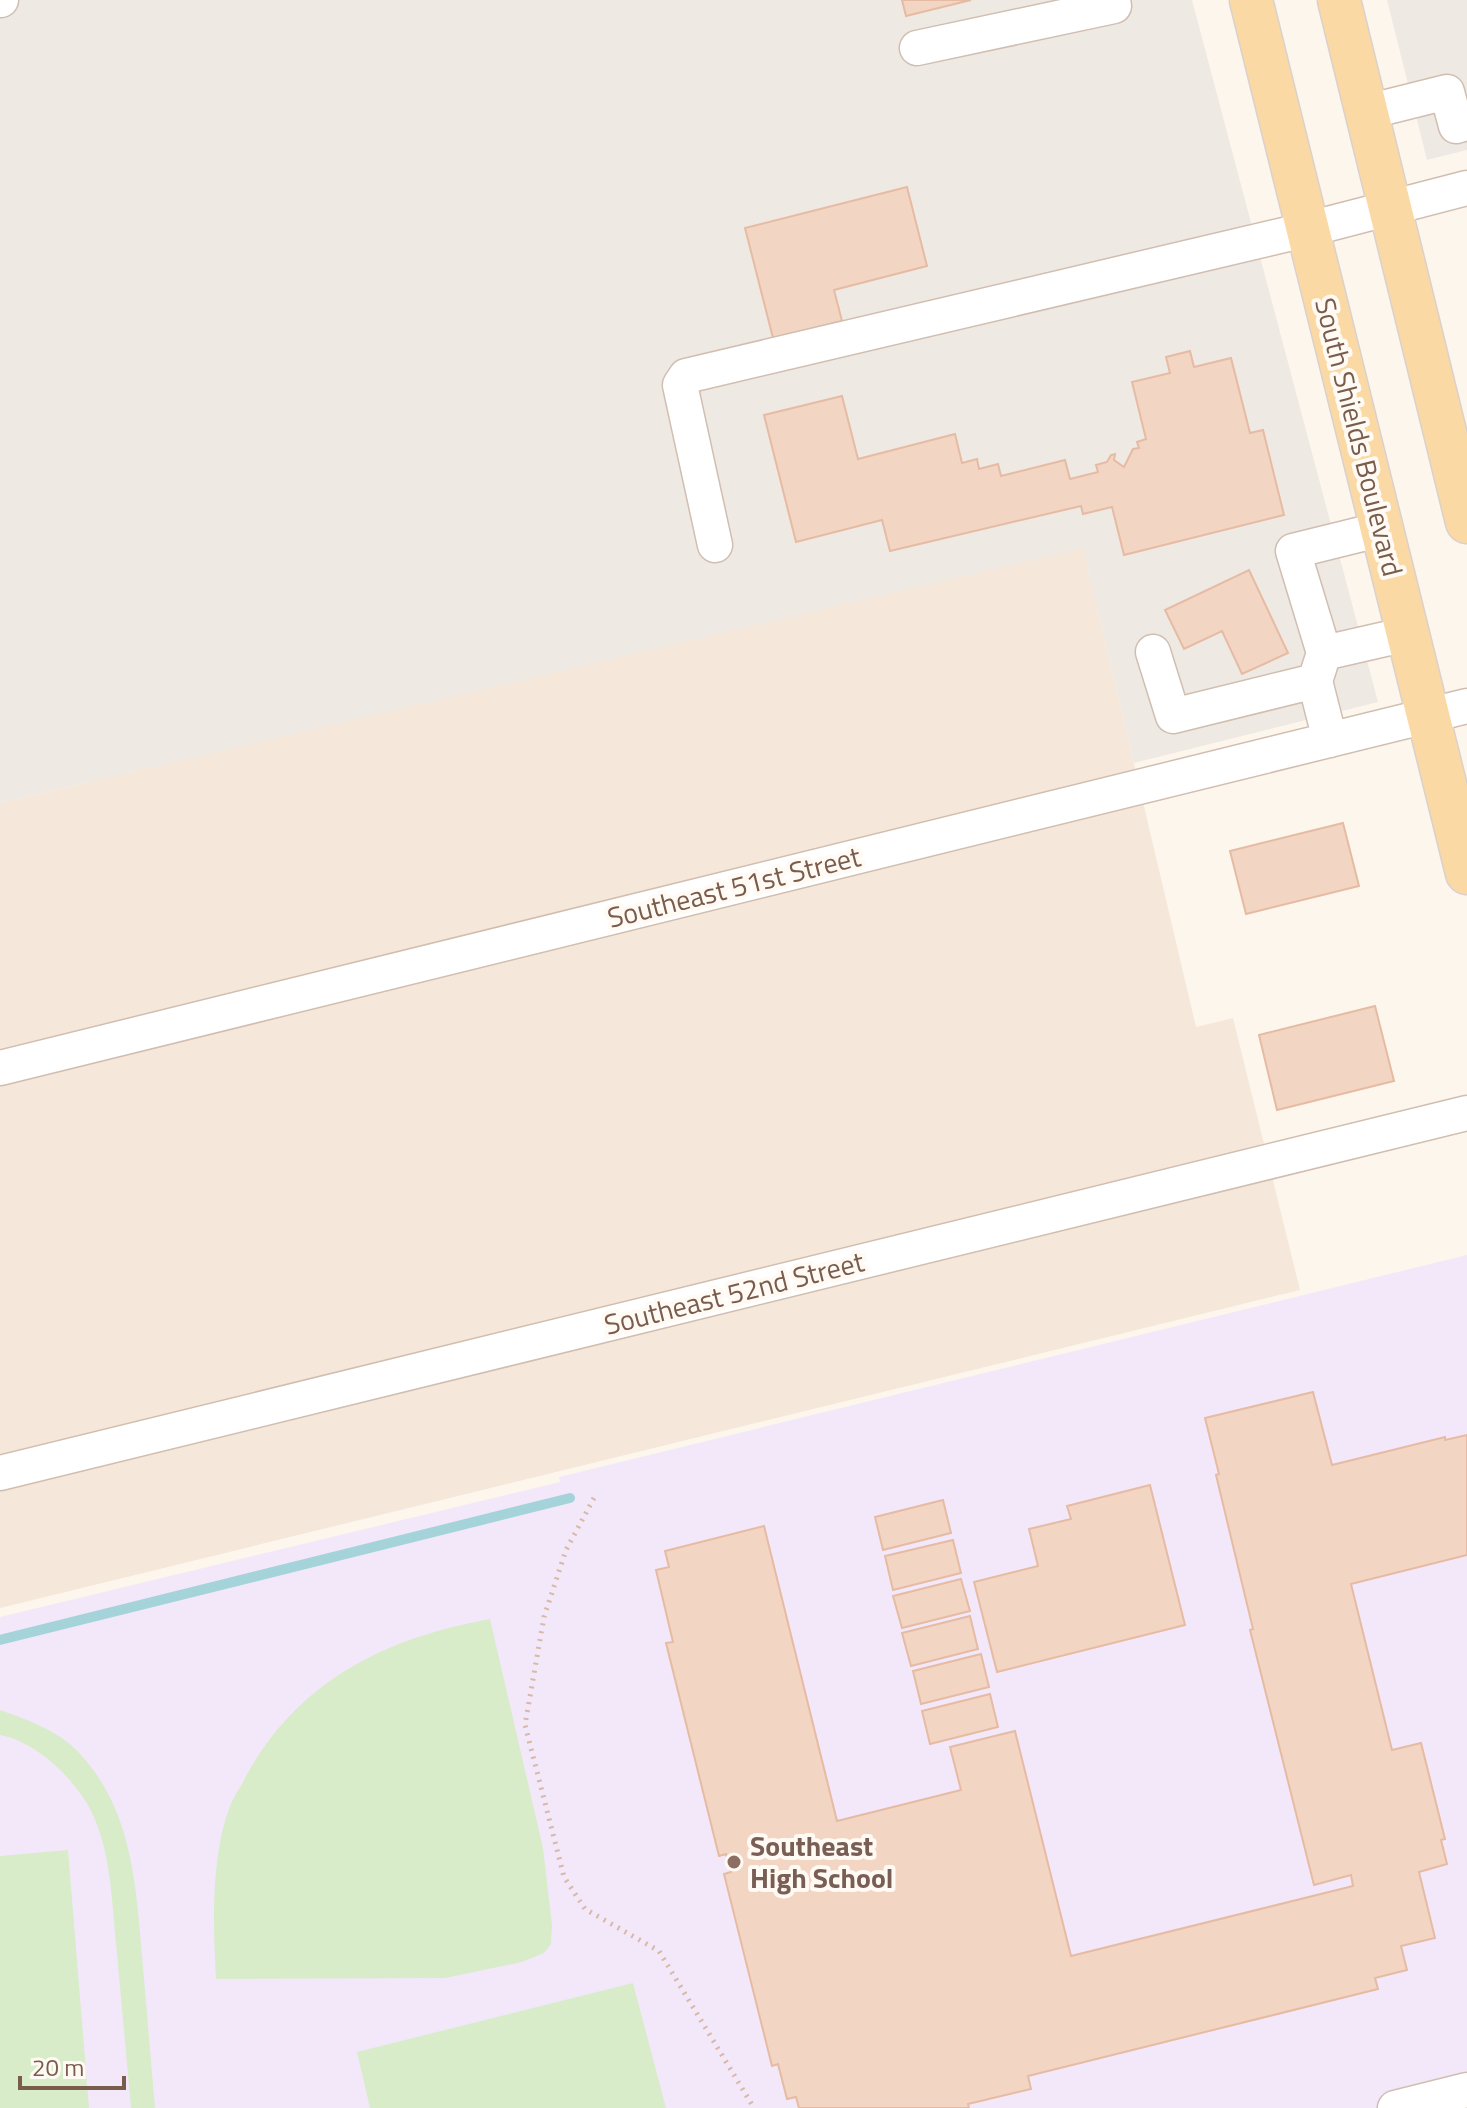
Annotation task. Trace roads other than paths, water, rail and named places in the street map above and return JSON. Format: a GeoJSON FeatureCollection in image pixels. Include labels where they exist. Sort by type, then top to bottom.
{"type":"FeatureCollection","features":[{"type":"Feature","properties":{"kind":"main road","name":"South Shields Boulevard"},"geometry":{"type":"LineString","coordinates":[[1251,0],[1427,716],[1456,787],[1467,873]]}},
{"type":"Feature","properties":{"kind":"main road"},"geometry":{"type":"LineString","coordinates":[[1339,0],[1467,522]]}},
{"type":"Feature","properties":{"kind":"street"},"geometry":{"type":"LineString","coordinates":[[917,48],[1114,6],[1113,0]]}},
{"type":"Feature","properties":{"kind":"street"},"geometry":{"type":"LineString","coordinates":[[1367,112],[1447,92],[1456,126],[1467,123]]}},
{"type":"Feature","properties":{"kind":"street"},"geometry":{"type":"LineString","coordinates":[[715,545],[680,385],[686,376],[1309,229],[1467,188]]}},
{"type":"Feature","properties":{"kind":"street"},"geometry":{"type":"LineString","coordinates":[[1330,740],[1320,667],[1293,551],[1382,529]]}},
{"type":"Feature","properties":{"kind":"street"},"geometry":{"type":"LineString","coordinates":[[1153,652],[1173,716],[1407,634]]}},
{"type":"Feature","properties":{"kind":"street","name":"Southeast 51st Street"},"geometry":{"type":"LineString","coordinates":[[0,1068],[1467,706]]}},
{"type":"Feature","properties":{"kind":"street","name":"Southeast 52nd Street"},"geometry":{"type":"LineString","coordinates":[[0,1473],[1467,1113]]}},
{"type":"Feature","properties":{"kind":"street"},"geometry":{"type":"LineString","coordinates":[[1395,2108],[1467,2090]]}},
{"type":"Feature","properties":{"kind":"waterway"},"geometry":{"type":"LineString","coordinates":[[0,1640],[570,1498]]}},
{"type":"Feature","properties":{"kind":"place","name":"Southeast High School"},"geometry":{"type":"Point","coordinates":[734,1862]}}]}
